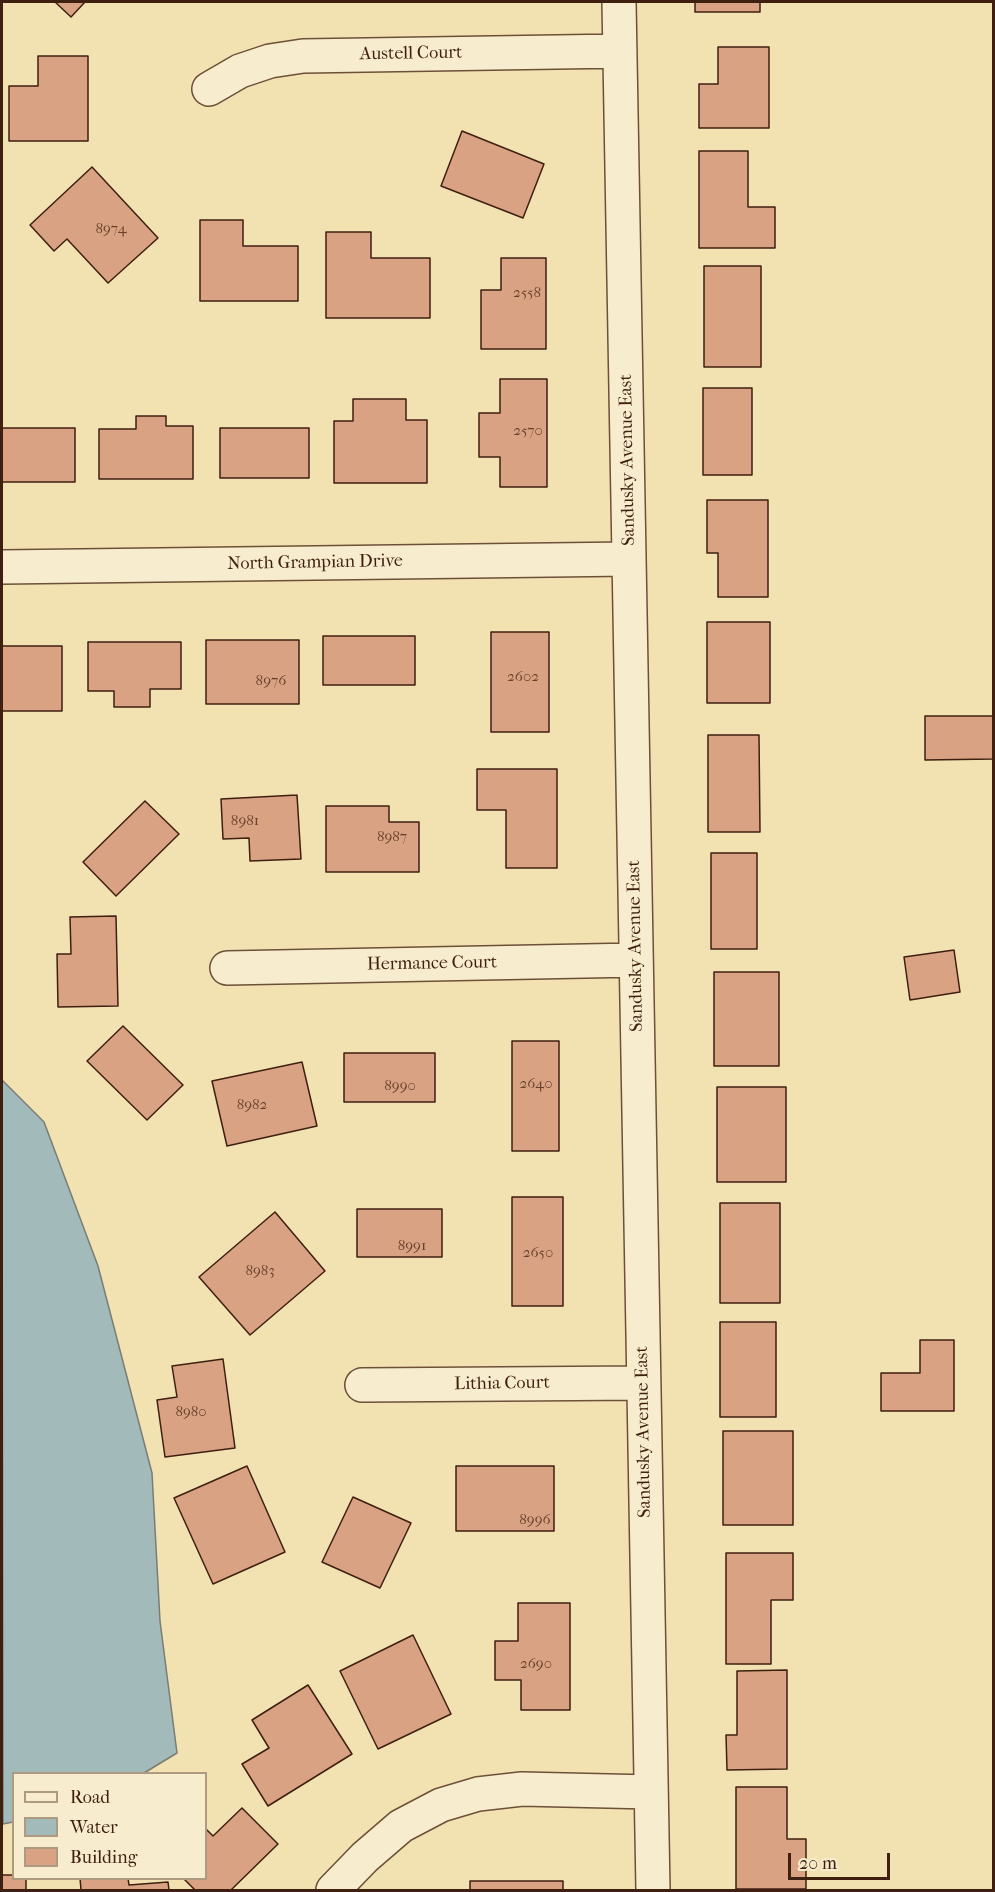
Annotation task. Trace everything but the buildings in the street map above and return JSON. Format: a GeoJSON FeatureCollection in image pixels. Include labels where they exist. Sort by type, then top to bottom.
{"type":"FeatureCollection","features":[{"type":"Feature","properties":{"kind":"street","name":"Sandusky Avenue East"},"geometry":{"type":"LineString","coordinates":[[619,2],[652,1890]]}},
{"type":"Feature","properties":{"kind":"street","name":"Austell Court"},"geometry":{"type":"LineString","coordinates":[[209,89],[240,71],[270,61],[303,56],[620,51]]}},
{"type":"Feature","properties":{"kind":"street","name":"North Grampian Drive"},"geometry":{"type":"LineString","coordinates":[[2,567],[629,559]]}},
{"type":"Feature","properties":{"kind":"street","name":"Hermance Court"},"geometry":{"type":"LineString","coordinates":[[227,968],[636,960]]}},
{"type":"Feature","properties":{"kind":"street","name":"Lithia Court"},"geometry":{"type":"LineString","coordinates":[[362,1385],[643,1383]]}},
{"type":"Feature","properties":{"kind":"street"},"geometry":{"type":"LineString","coordinates":[[333,1890],[365,1857],[401,1826],[441,1805],[478,1794],[522,1789],[651,1792]]}},
{"type":"Feature","properties":{"kind":"water"},"geometry":{"type":"Polygon","coordinates":[[[2,1080],[44,1122],[98,1266],[152,1473],[160,1621],[177,1753],[146,1772],[12,1772],[12,1822],[3,1824],[2,1080]]]}}]}
